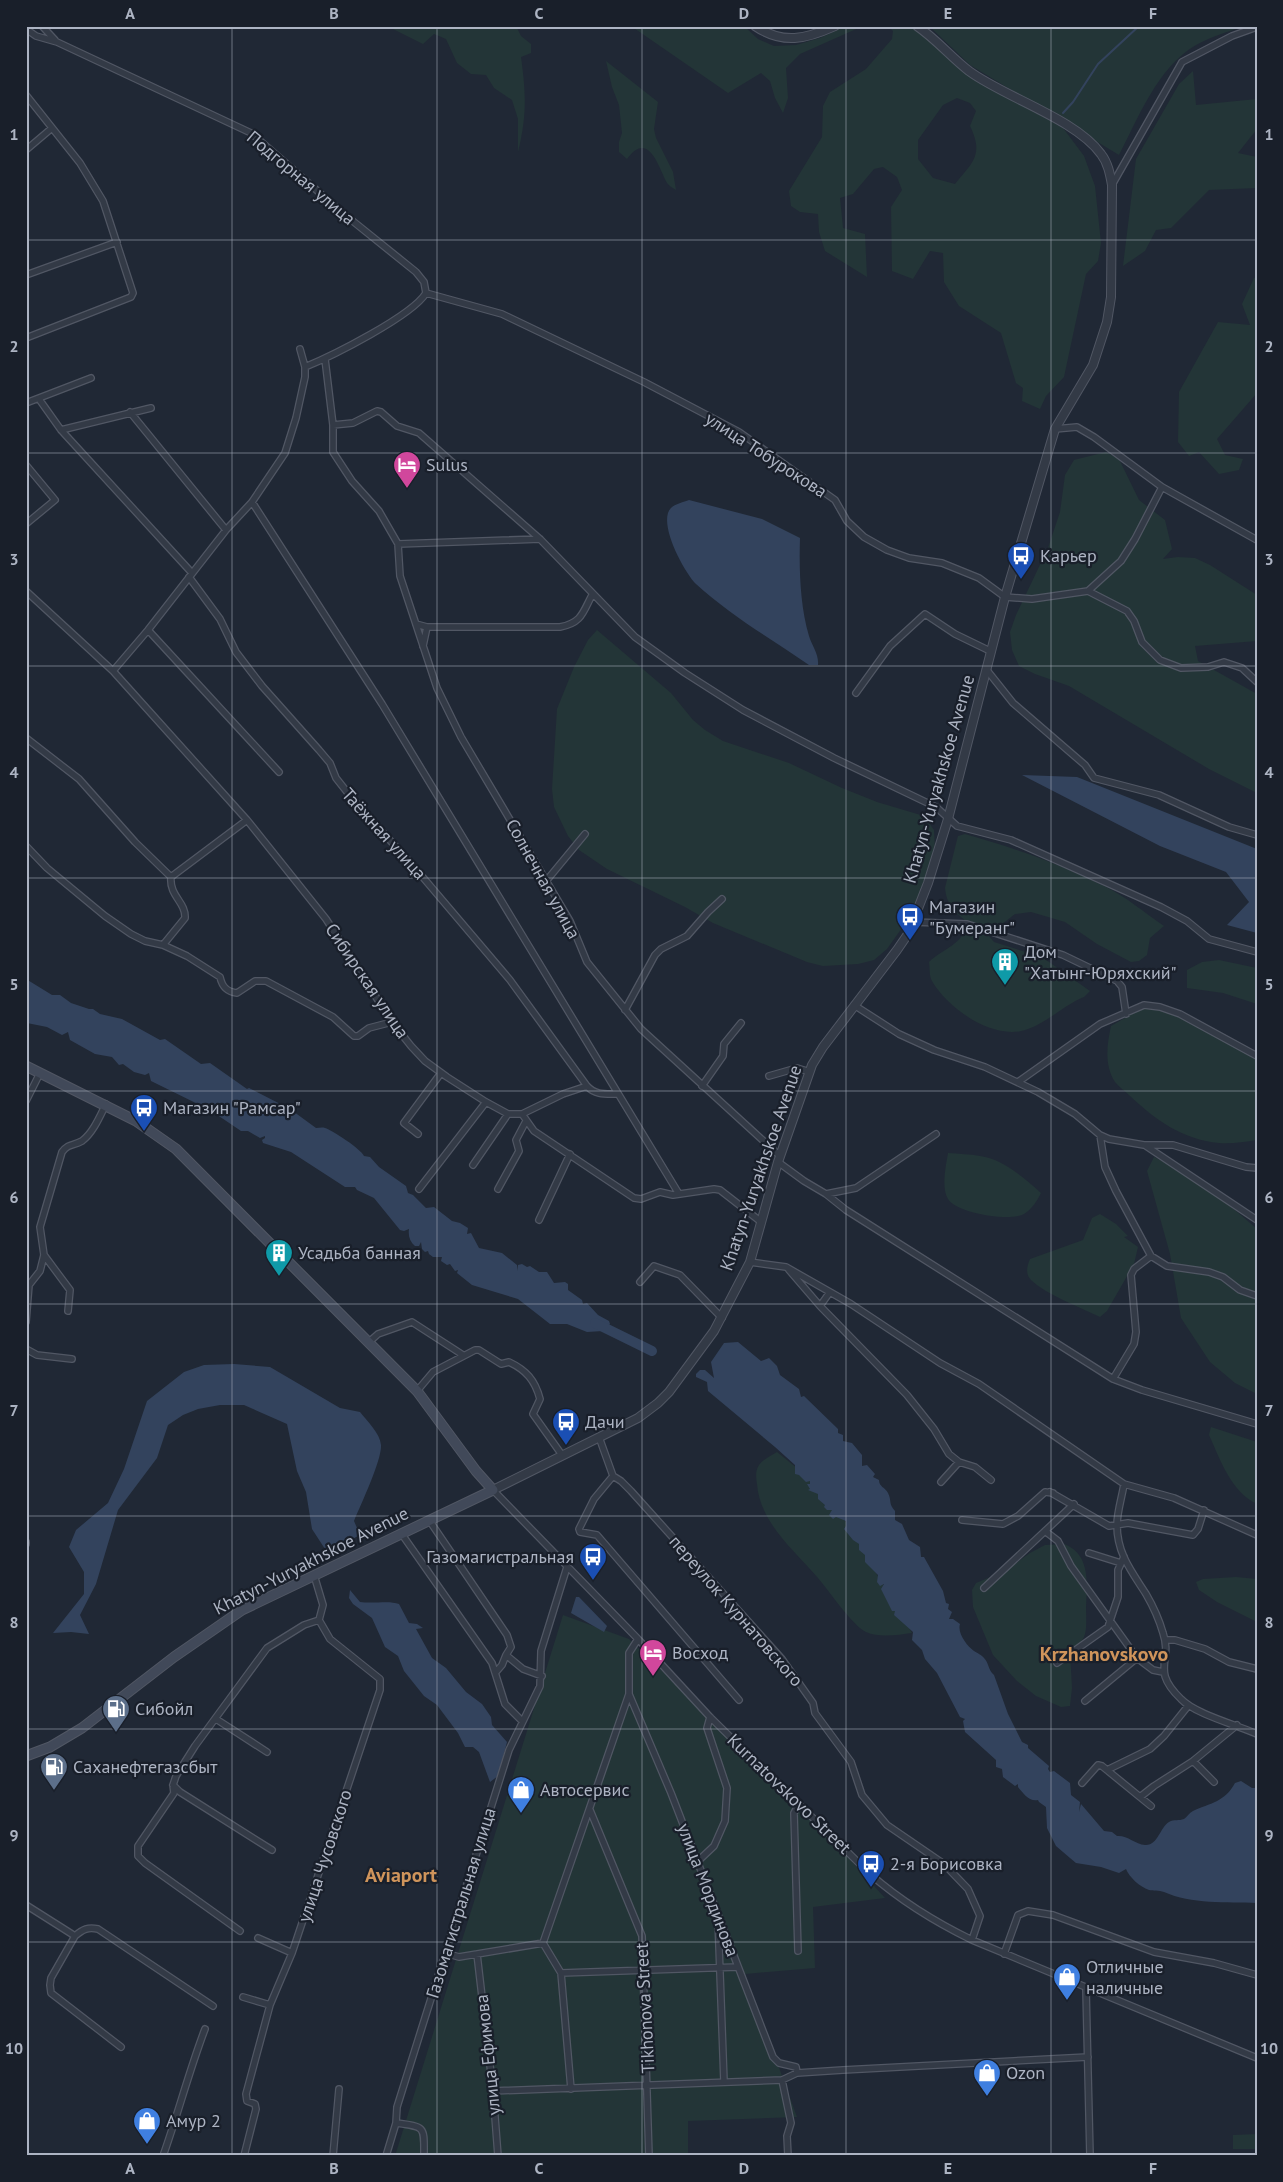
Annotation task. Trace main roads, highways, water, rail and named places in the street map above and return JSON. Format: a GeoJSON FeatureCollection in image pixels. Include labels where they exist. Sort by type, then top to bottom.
{"type":"FeatureCollection","features":[{"type":"Feature","properties":{"kind":"main road","name":"Khatyn-Yuryakhskoe Avenue"},"geometry":{"type":"LineString","coordinates":[[26,1066],[106,1104],[136,1121],[176,1149],[418,1391],[476,1471],[493,1490],[242,1610],[217,1625],[86,1725],[50,1747],[26,1756]]}},
{"type":"Feature","properties":{"kind":"water"},"geometry":{"type":"Polygon","coordinates":[[[689,500],[762,519],[800,538],[802,600],[806,624],[818,665],[809,665],[751,626],[709,595],[691,578],[674,547],[667,524],[671,508],[689,500]]]}},
{"type":"Feature","properties":{"kind":"water"},"geometry":{"type":"Polygon","coordinates":[[[1022,775],[1077,777],[1257,849],[1257,933],[1227,925],[1249,902],[1226,872],[1160,846],[1022,775]]]}},
{"type":"Feature","properties":{"kind":"water"},"geometry":{"type":"Polygon","coordinates":[[[26,979],[52,995],[60,995],[71,1003],[93,1009],[100,1014],[122,1019],[160,1040],[165,1039],[201,1064],[210,1063],[247,1089],[249,1088],[290,1109],[316,1128],[324,1128],[334,1132],[364,1156],[370,1157],[379,1167],[406,1186],[408,1193],[413,1195],[426,1208],[434,1207],[452,1221],[468,1228],[467,1234],[471,1233],[479,1248],[502,1253],[517,1265],[517,1271],[518,1265],[522,1264],[527,1267],[530,1266],[539,1272],[547,1272],[554,1283],[565,1282],[568,1284],[568,1290],[582,1300],[583,1304],[587,1303],[598,1315],[609,1321],[610,1324],[603,1331],[587,1332],[567,1324],[550,1324],[518,1299],[472,1285],[457,1273],[458,1270],[455,1271],[450,1264],[447,1265],[441,1261],[442,1257],[433,1257],[428,1251],[425,1252],[422,1249],[421,1242],[419,1246],[415,1246],[410,1239],[409,1229],[400,1230],[374,1198],[357,1190],[355,1187],[345,1187],[291,1152],[263,1143],[262,1140],[265,1136],[260,1138],[248,1131],[241,1131],[210,1110],[151,1081],[149,1073],[145,1075],[134,1072],[123,1064],[119,1065],[112,1057],[95,1054],[70,1040],[68,1032],[62,1035],[47,1027],[27,1023],[26,979]]]}},
{"type":"Feature","properties":{"kind":"water"},"geometry":{"type":"Polygon","coordinates":[[[738,1342],[761,1361],[769,1358],[777,1366],[780,1375],[799,1389],[801,1397],[804,1396],[838,1429],[838,1433],[843,1435],[843,1441],[852,1443],[862,1455],[862,1466],[867,1465],[875,1474],[873,1477],[879,1480],[888,1493],[895,1511],[895,1520],[902,1524],[909,1540],[920,1547],[921,1557],[924,1557],[943,1591],[946,1603],[949,1604],[948,1609],[952,1612],[949,1619],[953,1619],[960,1624],[961,1635],[966,1643],[987,1662],[994,1675],[1008,1714],[1022,1742],[1028,1745],[1028,1748],[1049,1766],[1050,1772],[1054,1771],[1070,1783],[1071,1795],[1080,1802],[1079,1812],[1081,1804],[1104,1831],[1149,1845],[1153,1843],[1166,1824],[1184,1819],[1193,1811],[1222,1798],[1235,1783],[1241,1781],[1252,1788],[1257,1788],[1257,1903],[1186,1899],[1162,1891],[1149,1890],[1135,1881],[1126,1869],[1119,1873],[1101,1867],[1076,1863],[1056,1846],[1047,1828],[1046,1807],[1038,1800],[1032,1800],[1026,1796],[1018,1787],[1018,1784],[1015,1786],[1003,1777],[1002,1769],[996,1767],[996,1760],[965,1732],[963,1721],[965,1719],[960,1717],[937,1673],[925,1659],[922,1650],[912,1640],[913,1632],[894,1615],[895,1611],[892,1611],[881,1589],[884,1584],[880,1586],[877,1582],[878,1575],[865,1562],[865,1555],[859,1550],[859,1544],[844,1529],[846,1521],[836,1517],[833,1519],[829,1515],[832,1510],[827,1510],[824,1507],[825,1505],[818,1499],[818,1494],[808,1490],[810,1489],[807,1484],[810,1484],[810,1481],[806,1482],[799,1475],[795,1474],[795,1465],[708,1391],[707,1382],[696,1377],[700,1370],[705,1370],[714,1378],[711,1362],[724,1343],[738,1342]]]}},
{"type":"Feature","properties":{"kind":"water"},"geometry":{"type":"Polygon","coordinates":[[[234,1364],[270,1367],[340,1408],[360,1412],[373,1427],[381,1445],[375,1471],[354,1521],[360,1535],[333,1549],[325,1549],[312,1529],[306,1492],[297,1471],[287,1424],[244,1405],[220,1405],[198,1409],[183,1415],[168,1425],[157,1458],[118,1510],[96,1584],[80,1615],[89,1634],[53,1633],[84,1594],[84,1572],[69,1547],[76,1530],[108,1503],[124,1469],[147,1401],[184,1372],[204,1365],[234,1364]]]}},
{"type":"Feature","properties":{"kind":"water"},"geometry":{"type":"Polygon","coordinates":[[[350,1590],[360,1602],[391,1602],[399,1604],[409,1623],[417,1624],[423,1628],[416,1629],[432,1658],[446,1668],[466,1692],[482,1704],[491,1717],[492,1725],[507,1742],[498,1776],[490,1782],[479,1752],[473,1747],[465,1747],[458,1733],[437,1705],[424,1696],[404,1671],[398,1656],[385,1647],[372,1618],[353,1604],[349,1598],[350,1590]]]}},
{"type":"Feature","properties":{"kind":"water"},"geometry":{"type":"Polygon","coordinates":[[[576,1597],[579,1597],[607,1626],[604,1632],[571,1613],[576,1597]]]}},
{"type":"Feature","properties":{"kind":"waterway"},"geometry":{"type":"LineString","coordinates":[[1063,113],[1073,102],[1098,64],[1139,26]]}},
{"type":"Feature","properties":{"kind":"waterway"},"geometry":{"type":"LineString","coordinates":[[595,1323],[652,1351]]}},
{"type":"Feature","properties":{"kind":"place","name":"Sulus"},"geometry":{"type":"Point","coordinates":[407,489]}},
{"type":"Feature","properties":{"kind":"place","name":"Карьер"},"geometry":{"type":"Point","coordinates":[1021,580]}},
{"type":"Feature","properties":{"kind":"place","name":"Магазин \"Бумеранг\""},"geometry":{"type":"Point","coordinates":[910,941]}},
{"type":"Feature","properties":{"kind":"place","name":"Дом \"Хатынг-Юряхский\""},"geometry":{"type":"Point","coordinates":[1005,986]}},
{"type":"Feature","properties":{"kind":"place","name":"Магазин \"Рамсар\""},"geometry":{"type":"Point","coordinates":[144,1132]}},
{"type":"Feature","properties":{"kind":"place","name":"Усадьба банная"},"geometry":{"type":"Point","coordinates":[279,1277]}},
{"type":"Feature","properties":{"kind":"place","name":"Дачи"},"geometry":{"type":"Point","coordinates":[566,1446]}},
{"type":"Feature","properties":{"kind":"place","name":"Газомагистральная"},"geometry":{"type":"Point","coordinates":[593,1581]}},
{"type":"Feature","properties":{"kind":"place","name":"Восход"},"geometry":{"type":"Point","coordinates":[653,1677]}},
{"type":"Feature","properties":{"kind":"place","name":"Сибойл"},"geometry":{"type":"Point","coordinates":[116,1733]}},
{"type":"Feature","properties":{"kind":"place","name":"Саханефтегазсбыт"},"geometry":{"type":"Point","coordinates":[54,1791]}},
{"type":"Feature","properties":{"kind":"place","name":"Автосервис"},"geometry":{"type":"Point","coordinates":[521,1814]}},
{"type":"Feature","properties":{"kind":"place","name":"2-я Борисовка"},"geometry":{"type":"Point","coordinates":[871,1888]}},
{"type":"Feature","properties":{"kind":"place","name":"Отличные наличные"},"geometry":{"type":"Point","coordinates":[1067,2001]}},
{"type":"Feature","properties":{"kind":"place","name":"Ozon"},"geometry":{"type":"Point","coordinates":[987,2097]}},
{"type":"Feature","properties":{"kind":"place","name":"Амур 2"},"geometry":{"type":"Point","coordinates":[147,2145]}},
{"type":"Feature","properties":{"kind":"district","name":"Krzhanovskovo"},"geometry":{"type":"Point","coordinates":[1104,1654]}},
{"type":"Feature","properties":{"kind":"district","name":"Aviaport"},"geometry":{"type":"Point","coordinates":[401,1875]}}]}
